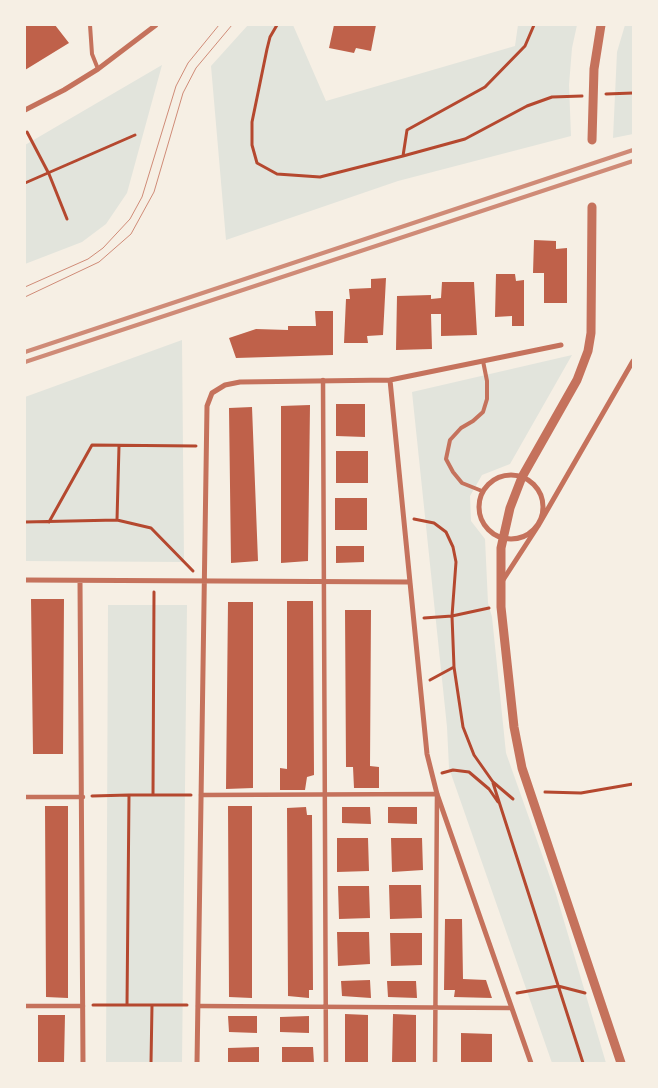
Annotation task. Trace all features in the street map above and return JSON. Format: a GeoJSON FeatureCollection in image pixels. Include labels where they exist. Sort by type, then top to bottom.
{"type":"FeatureCollection","features":[{"type":"Feature","properties":{"kind":"street"},"geometry":{"type":"LineString","coordinates":[[25,110],[64,90],[98,68],[156,25]]}},
{"type":"Feature","properties":{"kind":"street"},"geometry":{"type":"LineString","coordinates":[[592,140],[594,69],[601,25]]}},
{"type":"Feature","properties":{"kind":"street"},"geometry":{"type":"LineString","coordinates":[[592,207],[591,333],[588,351],[577,380],[522,477],[502,536],[501,608],[513,718],[522,768],[621,1063]]}},
{"type":"Feature","properties":{"kind":"street"},"geometry":{"type":"LineString","coordinates":[[197,1063],[206,446],[207,406],[212,393],[225,384],[240,382],[390,380],[560,345]]}},
{"type":"Feature","properties":{"kind":"street"},"geometry":{"type":"LineString","coordinates":[[501,583],[538,526],[633,361]]}},
{"type":"Feature","properties":{"kind":"street"},"geometry":{"type":"LineString","coordinates":[[323,380],[326,1063]]}},
{"type":"Feature","properties":{"kind":"street"},"geometry":{"type":"LineString","coordinates":[[390,380],[427,754],[437,794],[531,1063]]}},
{"type":"Feature","properties":{"kind":"street"},"geometry":{"type":"LineString","coordinates":[[502,476],[522,477],[536,487],[541,499],[542,514],[538,526],[531,534],[516,539],[490,531],[481,518],[479,506],[482,491],[502,476]]}},
{"type":"Feature","properties":{"kind":"street"},"geometry":{"type":"LineString","coordinates":[[25,580],[410,582]]}},
{"type":"Feature","properties":{"kind":"street"},"geometry":{"type":"LineString","coordinates":[[80,581],[83,797],[83,1063]]}},
{"type":"Feature","properties":{"kind":"street"},"geometry":{"type":"LineString","coordinates":[[201,795],[437,794]]}},
{"type":"Feature","properties":{"kind":"street"},"geometry":{"type":"LineString","coordinates":[[435,1063],[437,794]]}},
{"type":"Feature","properties":{"kind":"street"},"geometry":{"type":"LineString","coordinates":[[25,797],[83,797]]}},
{"type":"Feature","properties":{"kind":"street"},"geometry":{"type":"LineString","coordinates":[[25,1006],[83,1006]]}},
{"type":"Feature","properties":{"kind":"street"},"geometry":{"type":"LineString","coordinates":[[198,1006],[511,1008]]}},
{"type":"Feature","properties":{"kind":"lane"},"geometry":{"type":"LineString","coordinates":[[90,25],[92,54],[98,68]]}},
{"type":"Feature","properties":{"kind":"lane"},"geometry":{"type":"LineString","coordinates":[[482,491],[462,483],[446,459],[450,440],[461,428],[483,412],[487,399],[487,381],[483,361]]}},
{"type":"Feature","properties":{"kind":"path"},"geometry":{"type":"LineString","coordinates":[[277,25],[269,43],[252,122],[252,145],[257,163],[277,174],[320,176],[465,139],[527,106],[552,97]]}},
{"type":"Feature","properties":{"kind":"path"},"geometry":{"type":"LineString","coordinates":[[402,156],[407,130],[485,87],[525,46],[534,25]]}},
{"type":"Feature","properties":{"kind":"path"},"geometry":{"type":"LineString","coordinates":[[27,132],[49,174],[67,219]]}},
{"type":"Feature","properties":{"kind":"path"},"geometry":{"type":"LineString","coordinates":[[25,183],[135,135]]}},
{"type":"Feature","properties":{"kind":"path"},"geometry":{"type":"LineString","coordinates":[[49,522],[92,445],[206,446]]}},
{"type":"Feature","properties":{"kind":"path"},"geometry":{"type":"LineString","coordinates":[[117,520],[118,446]]}},
{"type":"Feature","properties":{"kind":"path"},"geometry":{"type":"LineString","coordinates":[[404,519],[434,523],[446,532],[453,547],[456,562],[452,616],[454,667],[463,728],[474,755],[493,782],[513,799]]}},
{"type":"Feature","properties":{"kind":"path"},"geometry":{"type":"LineString","coordinates":[[25,522],[117,520],[152,528],[205,581]]}},
{"type":"Feature","properties":{"kind":"path"},"geometry":{"type":"LineString","coordinates":[[153,795],[154,581]]}},
{"type":"Feature","properties":{"kind":"path"},"geometry":{"type":"LineString","coordinates":[[414,618],[452,616],[492,608]]}},
{"type":"Feature","properties":{"kind":"path"},"geometry":{"type":"LineString","coordinates":[[421,684],[454,667]]}},
{"type":"Feature","properties":{"kind":"path"},"geometry":{"type":"LineString","coordinates":[[432,777],[453,770],[469,772],[488,789],[500,806]]}},
{"type":"Feature","properties":{"kind":"path"},"geometry":{"type":"LineString","coordinates":[[493,782],[583,1063]]}},
{"type":"Feature","properties":{"kind":"path"},"geometry":{"type":"LineString","coordinates":[[544,792],[581,793],[633,784]]}},
{"type":"Feature","properties":{"kind":"path"},"geometry":{"type":"LineString","coordinates":[[127,1005],[129,795]]}},
{"type":"Feature","properties":{"kind":"path"},"geometry":{"type":"LineString","coordinates":[[83,797],[201,795]]}},
{"type":"Feature","properties":{"kind":"path"},"geometry":{"type":"LineString","coordinates":[[507,995],[558,986],[599,997]]}},
{"type":"Feature","properties":{"kind":"path"},"geometry":{"type":"LineString","coordinates":[[152,1005],[152,1063]]}},
{"type":"Feature","properties":{"kind":"path"},"geometry":{"type":"LineString","coordinates":[[83,1006],[198,1006]]}},
{"type":"Feature","properties":{"kind":"shaded area"},"geometry":{"type":"Polygon","coordinates":[[[248,25],[293,25],[326,101],[515,46],[518,25],[577,25],[572,48],[569,85],[571,136],[398,181],[226,240],[211,66],[248,25]]]}},
{"type":"Feature","properties":{"kind":"shaded area"},"geometry":{"type":"Polygon","coordinates":[[[625,25],[633,25],[633,134],[613,138],[617,52],[625,25]]]}},
{"type":"Feature","properties":{"kind":"shaded area"},"geometry":{"type":"Polygon","coordinates":[[[162,65],[127,193],[106,224],[82,242],[25,264],[25,145],[162,65]]]}},
{"type":"Feature","properties":{"kind":"shaded area"},"geometry":{"type":"Polygon","coordinates":[[[182,340],[184,562],[25,561],[25,397],[182,340]]]}},
{"type":"Feature","properties":{"kind":"shaded area"},"geometry":{"type":"Polygon","coordinates":[[[572,355],[510,464],[482,475],[470,496],[471,521],[485,539],[488,603],[492,617],[506,753],[556,894],[606,1063],[552,1063],[449,768],[447,727],[412,392],[572,355]]]}},
{"type":"Feature","properties":{"kind":"shaded area"},"geometry":{"type":"Polygon","coordinates":[[[108,605],[187,605],[182,1063],[106,1063],[108,605]]]}},
{"type":"Feature","properties":{"kind":"building"},"geometry":{"type":"Polygon","coordinates":[[[55,25],[69,43],[25,70],[25,26],[55,25]]]}},
{"type":"Feature","properties":{"kind":"building"},"geometry":{"type":"Polygon","coordinates":[[[334,25],[376,25],[371,51],[356,48],[354,53],[329,48],[334,25]]]}},
{"type":"Feature","properties":{"kind":"building"},"geometry":{"type":"Polygon","coordinates":[[[534,240],[556,241],[556,249],[567,248],[567,303],[544,303],[544,273],[533,273],[534,240]]]}},
{"type":"Feature","properties":{"kind":"building"},"geometry":{"type":"Polygon","coordinates":[[[496,274],[515,274],[516,281],[524,280],[524,326],[512,326],[512,316],[495,317],[496,274]]]}},
{"type":"Feature","properties":{"kind":"building"},"geometry":{"type":"Polygon","coordinates":[[[386,278],[383,335],[367,336],[368,343],[344,343],[346,299],[350,299],[349,289],[371,288],[371,279],[386,278]]]}},
{"type":"Feature","properties":{"kind":"building"},"geometry":{"type":"Polygon","coordinates":[[[442,282],[474,282],[477,335],[441,336],[441,314],[431,314],[432,349],[396,350],[397,296],[431,295],[431,299],[441,298],[442,282]]]}},
{"type":"Feature","properties":{"kind":"building"},"geometry":{"type":"Polygon","coordinates":[[[315,311],[333,311],[333,355],[236,358],[229,338],[256,329],[288,330],[288,326],[316,326],[315,311]]]}},
{"type":"Feature","properties":{"kind":"building"},"geometry":{"type":"Polygon","coordinates":[[[336,404],[365,404],[365,437],[336,436],[336,404]]]}},
{"type":"Feature","properties":{"kind":"building"},"geometry":{"type":"Polygon","coordinates":[[[310,405],[308,561],[281,563],[281,406],[310,405]]]}},
{"type":"Feature","properties":{"kind":"building"},"geometry":{"type":"Polygon","coordinates":[[[252,407],[258,561],[231,563],[229,408],[252,407]]]}},
{"type":"Feature","properties":{"kind":"building"},"geometry":{"type":"Polygon","coordinates":[[[336,451],[368,451],[368,483],[336,483],[336,451]]]}},
{"type":"Feature","properties":{"kind":"building"},"geometry":{"type":"Polygon","coordinates":[[[335,498],[367,498],[367,530],[335,530],[335,498]]]}},
{"type":"Feature","properties":{"kind":"building"},"geometry":{"type":"Polygon","coordinates":[[[336,546],[364,546],[364,562],[336,563],[336,546]]]}},
{"type":"Feature","properties":{"kind":"building"},"geometry":{"type":"Polygon","coordinates":[[[31,599],[64,599],[63,754],[33,754],[31,599]]]}},
{"type":"Feature","properties":{"kind":"building"},"geometry":{"type":"Polygon","coordinates":[[[287,601],[313,601],[314,775],[307,777],[305,790],[280,790],[280,768],[287,769],[287,601]]]}},
{"type":"Feature","properties":{"kind":"building"},"geometry":{"type":"Polygon","coordinates":[[[228,602],[253,602],[253,788],[226,789],[228,602]]]}},
{"type":"Feature","properties":{"kind":"building"},"geometry":{"type":"Polygon","coordinates":[[[345,610],[371,610],[370,766],[379,767],[379,788],[354,788],[353,767],[346,767],[345,610]]]}},
{"type":"Feature","properties":{"kind":"building"},"geometry":{"type":"Polygon","coordinates":[[[45,806],[68,806],[68,998],[46,997],[45,806]]]}},
{"type":"Feature","properties":{"kind":"building"},"geometry":{"type":"Polygon","coordinates":[[[228,806],[252,806],[252,998],[229,997],[228,806]]]}},
{"type":"Feature","properties":{"kind":"building"},"geometry":{"type":"Polygon","coordinates":[[[306,807],[307,815],[312,815],[313,990],[309,990],[309,998],[288,996],[287,808],[306,807]]]}},
{"type":"Feature","properties":{"kind":"building"},"geometry":{"type":"Polygon","coordinates":[[[342,807],[370,807],[371,824],[342,823],[342,807]]]}},
{"type":"Feature","properties":{"kind":"building"},"geometry":{"type":"Polygon","coordinates":[[[388,807],[417,807],[417,824],[388,823],[388,807]]]}},
{"type":"Feature","properties":{"kind":"building"},"geometry":{"type":"Polygon","coordinates":[[[337,838],[368,838],[369,871],[337,872],[337,838]]]}},
{"type":"Feature","properties":{"kind":"building"},"geometry":{"type":"Polygon","coordinates":[[[391,838],[422,838],[423,870],[392,872],[391,838]]]}},
{"type":"Feature","properties":{"kind":"building"},"geometry":{"type":"Polygon","coordinates":[[[389,885],[421,885],[422,918],[390,919],[389,885]]]}},
{"type":"Feature","properties":{"kind":"building"},"geometry":{"type":"Polygon","coordinates":[[[338,886],[369,886],[370,918],[339,919],[338,886]]]}},
{"type":"Feature","properties":{"kind":"building"},"geometry":{"type":"Polygon","coordinates":[[[445,919],[462,919],[463,979],[486,980],[492,998],[454,997],[455,990],[444,990],[445,919]]]}},
{"type":"Feature","properties":{"kind":"building"},"geometry":{"type":"Polygon","coordinates":[[[337,932],[369,932],[370,964],[338,966],[337,932]]]}},
{"type":"Feature","properties":{"kind":"building"},"geometry":{"type":"Polygon","coordinates":[[[390,933],[422,933],[422,965],[391,966],[390,933]]]}},
{"type":"Feature","properties":{"kind":"building"},"geometry":{"type":"Polygon","coordinates":[[[370,980],[371,998],[342,996],[341,981],[370,980]]]}},
{"type":"Feature","properties":{"kind":"building"},"geometry":{"type":"Polygon","coordinates":[[[387,981],[416,981],[417,998],[388,997],[387,981]]]}},
{"type":"Feature","properties":{"kind":"building"},"geometry":{"type":"Polygon","coordinates":[[[345,1014],[368,1015],[368,1063],[345,1063],[345,1014]]]}},
{"type":"Feature","properties":{"kind":"building"},"geometry":{"type":"Polygon","coordinates":[[[393,1014],[416,1015],[416,1063],[392,1063],[393,1014]]]}},
{"type":"Feature","properties":{"kind":"building"},"geometry":{"type":"Polygon","coordinates":[[[38,1015],[65,1015],[64,1063],[38,1063],[38,1015]]]}},
{"type":"Feature","properties":{"kind":"building"},"geometry":{"type":"Polygon","coordinates":[[[228,1016],[257,1016],[257,1033],[229,1032],[228,1016]]]}},
{"type":"Feature","properties":{"kind":"building"},"geometry":{"type":"Polygon","coordinates":[[[309,1016],[309,1033],[280,1032],[280,1017],[309,1016]]]}},
{"type":"Feature","properties":{"kind":"building"},"geometry":{"type":"Polygon","coordinates":[[[461,1033],[492,1034],[492,1063],[461,1063],[461,1033]]]}},
{"type":"Feature","properties":{"kind":"building"},"geometry":{"type":"Polygon","coordinates":[[[259,1047],[259,1063],[228,1063],[228,1048],[259,1047]]]}},
{"type":"Feature","properties":{"kind":"building"},"geometry":{"type":"Polygon","coordinates":[[[282,1047],[313,1047],[314,1063],[282,1063],[282,1047]]]}},
{"type":"Feature","properties":{"kind":"tram line"},"geometry":{"type":"LineString","coordinates":[[25,287],[88,259],[103,248],[130,219],[142,197],[176,86],[188,63],[219,25]]}},
{"type":"Feature","properties":{"kind":"tram line"},"geometry":{"type":"LineString","coordinates":[[25,297],[99,262],[131,234],[154,192],[183,93],[196,68],[232,25]]}},
{"type":"Feature","properties":{"kind":"railway"},"geometry":{"type":"LineString","coordinates":[[25,352],[633,150]]}},
{"type":"Feature","properties":{"kind":"railway"},"geometry":{"type":"LineString","coordinates":[[25,362],[633,161]]}}]}
